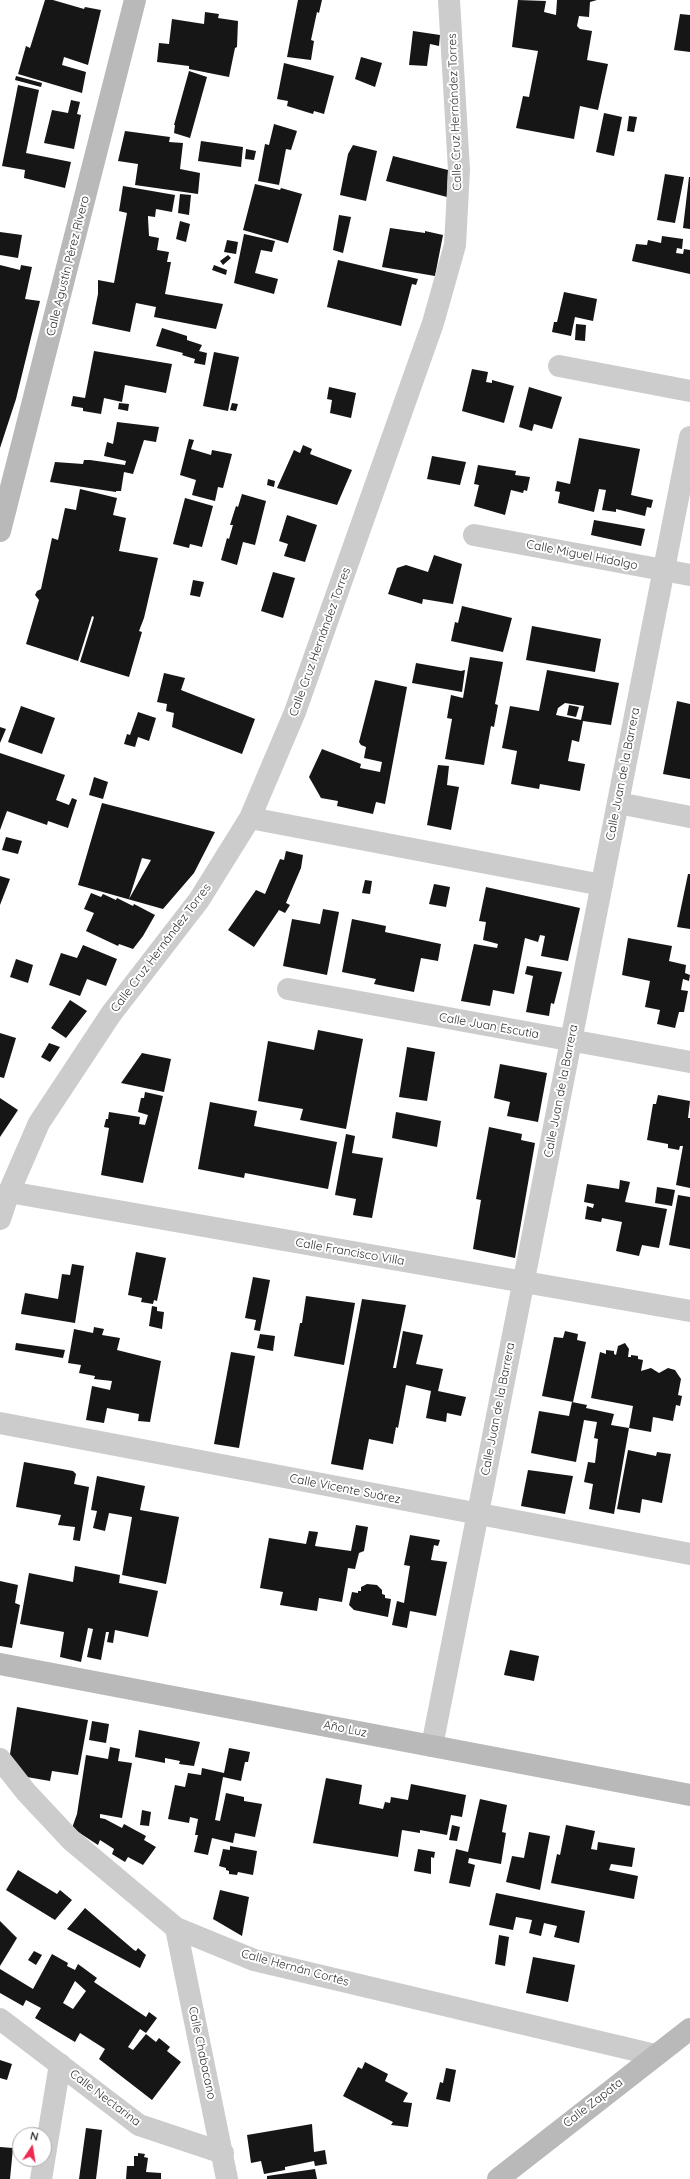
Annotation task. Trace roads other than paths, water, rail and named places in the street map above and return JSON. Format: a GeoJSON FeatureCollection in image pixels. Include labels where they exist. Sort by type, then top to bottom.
{"type":"FeatureCollection","features":[{"type":"Feature","properties":{"kind":"main road","name":"Calle Agustín Pérez Rivero"},"geometry":{"type":"LineString","coordinates":[[0,532],[135,0]]}},
{"type":"Feature","properties":{"kind":"main road","name":"Año Luz"},"geometry":{"type":"LineString","coordinates":[[0,1664],[690,1795]]}},
{"type":"Feature","properties":{"kind":"main road","name":"Calle Zapata"},"geometry":{"type":"LineString","coordinates":[[498,2179],[654,2055],[690,2029]]}},
{"type":"Feature","properties":{"kind":"street","name":"Calle Cruz Hernández Torres"},"geometry":{"type":"LineString","coordinates":[[0,1219],[9,1192],[39,1123],[111,1014],[199,900],[250,818],[295,712],[433,323],[455,244],[460,170],[449,0]]}},
{"type":"Feature","properties":{"kind":"street"},"geometry":{"type":"LineString","coordinates":[[559,366],[690,391]]}},
{"type":"Feature","properties":{"kind":"street","name":"Calle Juan de la Barrera"},"geometry":{"type":"LineString","coordinates":[[432,1746],[690,437]]}},
{"type":"Feature","properties":{"kind":"street","name":"Calle Miguel Hidalgo"},"geometry":{"type":"LineString","coordinates":[[474,535],[690,575]]}},
{"type":"Feature","properties":{"kind":"street"},"geometry":{"type":"LineString","coordinates":[[618,803],[690,817]]}},
{"type":"Feature","properties":{"kind":"street"},"geometry":{"type":"LineString","coordinates":[[250,818],[602,885]]}},
{"type":"Feature","properties":{"kind":"street","name":"Calle Juan Escutia"},"geometry":{"type":"LineString","coordinates":[[288,989],[690,1062]]}},
{"type":"Feature","properties":{"kind":"street","name":"Calle Francisco Villa"},"geometry":{"type":"LineString","coordinates":[[9,1192],[690,1311]]}},
{"type":"Feature","properties":{"kind":"street","name":"Calle Vicente Suárez"},"geometry":{"type":"LineString","coordinates":[[0,1423],[690,1554]]}},
{"type":"Feature","properties":{"kind":"street","name":"Calle Hernán Cortés"},"geometry":{"type":"LineString","coordinates":[[0,1759],[26,1792],[71,1840],[176,1928],[254,1960],[654,2055]]}},
{"type":"Feature","properties":{"kind":"street","name":"Calle Chabacano"},"geometry":{"type":"LineString","coordinates":[[176,1928],[223,2153],[227,2179]]}},
{"type":"Feature","properties":{"kind":"street","name":"Calle Nectarina"},"geometry":{"type":"LineString","coordinates":[[0,2019],[139,2125],[223,2153]]}},
{"type":"Feature","properties":{"kind":"street"},"geometry":{"type":"LineString","coordinates":[[41,2179],[60,2064]]}}]}
